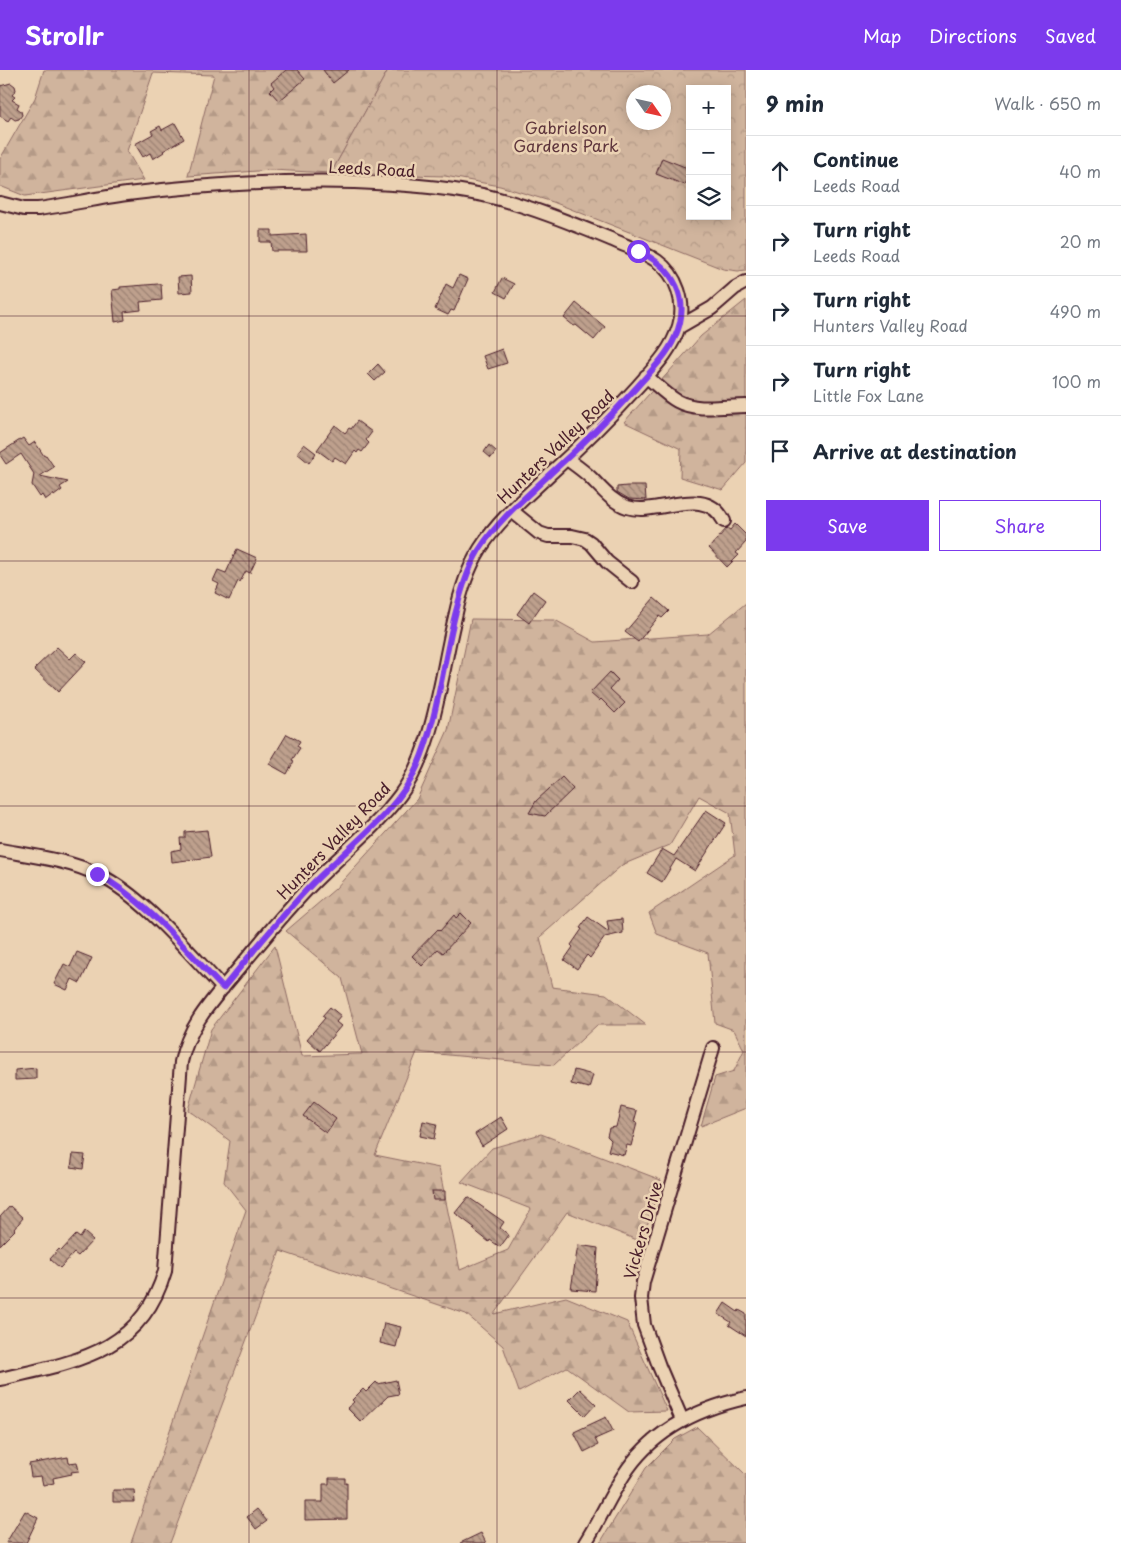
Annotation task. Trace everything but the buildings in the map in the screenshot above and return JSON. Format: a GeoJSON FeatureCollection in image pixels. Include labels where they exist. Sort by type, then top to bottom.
{"type":"FeatureCollection","features":[{"type":"Feature","properties":{"kind":"street","name":"Leeds Road"},"geometry":{"type":"LineString","coordinates":[[0,203],[38,209],[154,191],[215,185],[288,182],[383,183],[465,192],[508,202],[563,220],[638,251],[657,261],[666,268],[679,291],[682,310],[679,327]]}},
{"type":"Feature","properties":{"kind":"street"},"geometry":{"type":"LineString","coordinates":[[679,327],[712,308],[735,288],[746,282]]}},
{"type":"Feature","properties":{"kind":"street","name":"Hunters Valley Road"},"geometry":{"type":"LineString","coordinates":[[0,1379],[88,1356],[105,1349],[134,1327],[154,1299],[165,1271],[181,1062],[190,1032],[198,1019],[289,908],[399,798],[418,766],[427,738],[462,587],[479,551],[493,531],[512,510],[625,401],[664,355],[679,327]]}},
{"type":"Feature","properties":{"kind":"street"},"geometry":{"type":"LineString","coordinates":[[646,376],[676,400],[687,405],[709,408],[746,406]]}},
{"type":"Feature","properties":{"kind":"street"},"geometry":{"type":"LineString","coordinates":[[567,459],[618,504],[630,508],[651,508],[692,502],[701,503],[709,505],[720,513],[724,521]]}},
{"type":"Feature","properties":{"kind":"street"},"geometry":{"type":"LineString","coordinates":[[512,510],[539,533],[548,536],[572,536],[585,539],[591,543],[607,562],[632,582]]}},
{"type":"Feature","properties":{"kind":"street"},"geometry":{"type":"LineString","coordinates":[[0,850],[68,864],[97,874],[112,882],[157,920],[223,988]]}},
{"type":"Feature","properties":{"kind":"street","name":"Vickers Drive"},"geometry":{"type":"LineString","coordinates":[[682,1420],[644,1325],[641,1298],[643,1282],[713,1048]]}},
{"type":"Feature","properties":{"kind":"street"},"geometry":{"type":"LineString","coordinates":[[585,1543],[623,1476],[650,1443],[682,1420],[721,1404],[746,1398]]}},
{"type":"Feature","properties":{"kind":"green space"},"geometry":{"type":"Polygon","coordinates":[[[44,70],[388,70],[331,173],[271,170],[188,176],[214,75],[153,73],[127,151],[144,180],[25,196],[0,186],[0,159],[35,98],[44,70]]]}},
{"type":"Feature","properties":{"kind":"green space","name":"Gabrielson Gardens Park"},"geometry":{"type":"Polygon","coordinates":[[[388,70],[746,70],[746,270],[723,269],[553,202],[500,186],[445,176],[331,173],[388,70]]]}},
{"type":"Feature","properties":{"kind":"green space"},"geometry":{"type":"Polygon","coordinates":[[[746,300],[746,463],[723,490],[680,477],[681,449],[624,422],[701,336],[746,300]]]}},
{"type":"Feature","properties":{"kind":"green space"},"geometry":{"type":"Polygon","coordinates":[[[746,603],[746,1108],[701,1126],[715,1077],[734,1071],[744,1050],[734,1030],[715,1023],[708,953],[657,934],[649,913],[735,855],[730,813],[699,796],[670,845],[622,865],[540,937],[552,987],[606,994],[646,1025],[597,1025],[554,1065],[417,1052],[375,1155],[439,1168],[460,1270],[508,1250],[531,1209],[461,1182],[492,1148],[541,1134],[661,1180],[642,1242],[567,1212],[494,1314],[566,1297],[627,1322],[667,1411],[629,1412],[567,1367],[519,1392],[503,1346],[466,1314],[280,1251],[170,1543],[131,1543],[246,1210],[224,1182],[230,1141],[188,1110],[211,1029],[275,946],[302,1056],[362,1054],[342,978],[286,931],[335,889],[417,799],[448,730],[471,619],[555,620],[595,642],[708,634],[746,603]]]}},
{"type":"Feature","properties":{"kind":"green space"},"geometry":{"type":"Polygon","coordinates":[[[697,1427],[746,1475],[746,1543],[600,1543],[646,1468],[675,1439],[697,1427]]]}},
{"type":"Feature","properties":{"kind":"route"},"geometry":{"type":"LineString","coordinates":[[97,874],[128,894],[157,920],[223,988],[289,908],[399,798],[418,766],[437,698],[462,587],[479,551],[507,515],[575,452],[625,401],[664,355],[674,339],[682,316],[679,291],[666,268],[638,251]]}}]}
